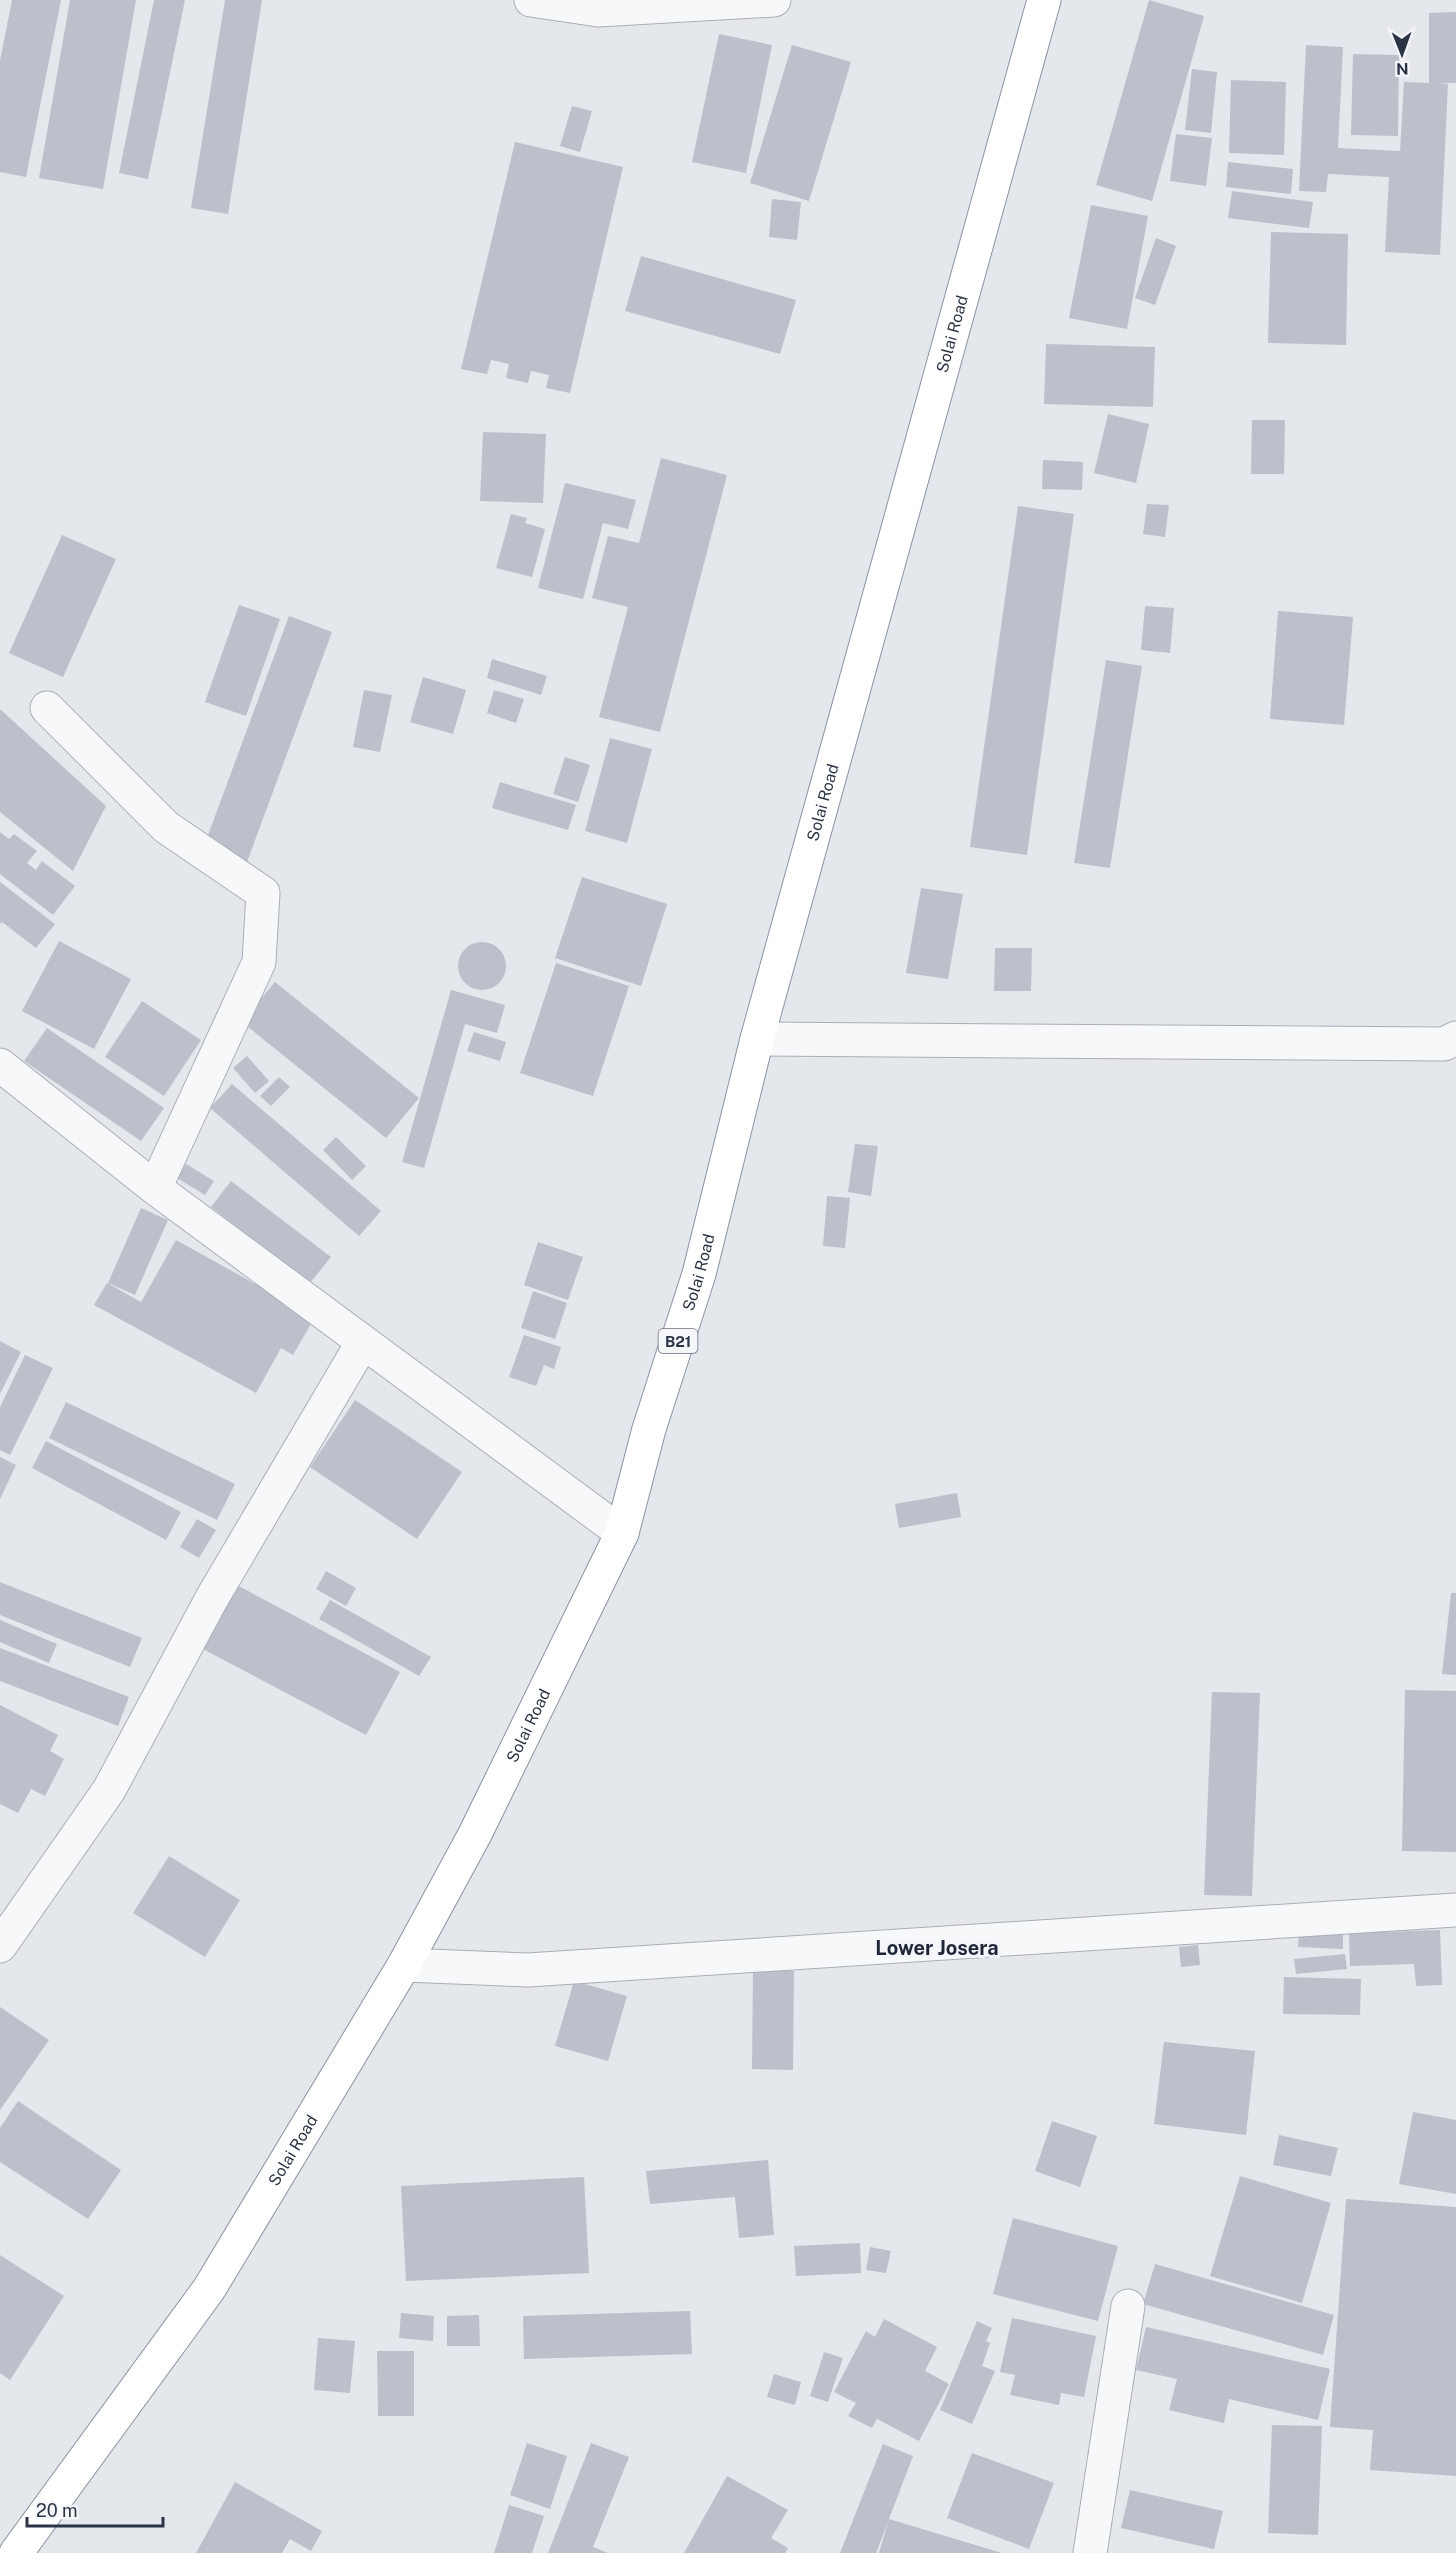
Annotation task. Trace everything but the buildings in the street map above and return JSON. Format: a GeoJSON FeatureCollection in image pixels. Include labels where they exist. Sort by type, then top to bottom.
{"type":"FeatureCollection","features":[{"type":"Feature","properties":{"kind":"highway","name":"Solai Road"},"geometry":{"type":"LineString","coordinates":[[16,2553],[209,2289],[404,1965],[475,1834],[622,1533],[649,1429],[699,1274],[757,1039],[1044,0]]}},
{"type":"Feature","properties":{"kind":"street"},"geometry":{"type":"LineString","coordinates":[[531,0],[598,10],[774,0]]}},
{"type":"Feature","properties":{"kind":"street"},"geometry":{"type":"LineString","coordinates":[[47,708],[166,827],[262,893],[259,962],[155,1188]]}},
{"type":"Feature","properties":{"kind":"street"},"geometry":{"type":"LineString","coordinates":[[757,1039],[1444,1044],[1456,1038]]}},
{"type":"Feature","properties":{"kind":"street"},"geometry":{"type":"LineString","coordinates":[[0,1065],[155,1188],[622,1533]]}},
{"type":"Feature","properties":{"kind":"street"},"geometry":{"type":"LineString","coordinates":[[0,1946],[109,1790],[212,1598],[363,1342]]}},
{"type":"Feature","properties":{"kind":"street"},"geometry":{"type":"LineString","coordinates":[[404,1965],[528,1970],[1456,1910]]}},
{"type":"Feature","properties":{"kind":"street"},"geometry":{"type":"LineString","coordinates":[[1090,2553],[1128,2306]]}},
{"type":"Feature","properties":{"kind":"district","name":"Lower Josera"},"geometry":{"type":"Point","coordinates":[937,1948]}}]}
